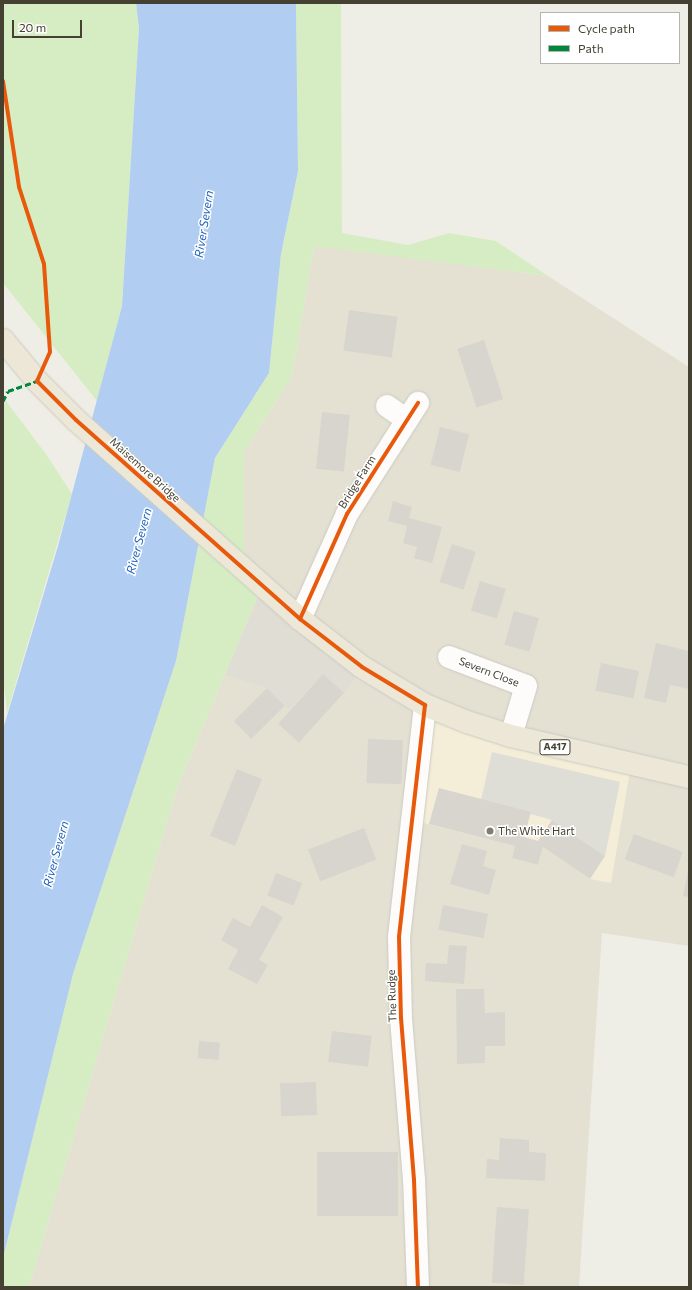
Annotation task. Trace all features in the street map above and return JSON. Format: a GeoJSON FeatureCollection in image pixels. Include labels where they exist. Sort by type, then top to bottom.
{"type":"FeatureCollection","features":[{"type":"Feature","properties":{"kind":"highway","name":"Maisemore Bridge"},"geometry":{"type":"LineString","coordinates":[[3,340],[37,381],[76,420],[300,619]]}},
{"type":"Feature","properties":{"kind":"highway","name":"A417"},"geometry":{"type":"LineString","coordinates":[[300,619],[362,667],[425,705],[511,736],[689,777]]}},
{"type":"Feature","properties":{"kind":"street","name":"Bridge Farm"},"geometry":{"type":"LineString","coordinates":[[300,619],[347,514],[412,412],[387,406]]}},
{"type":"Feature","properties":{"kind":"street","name":"Severn Close"},"geometry":{"type":"LineString","coordinates":[[448,657],[526,686],[511,736]]}},
{"type":"Feature","properties":{"kind":"street","name":"The Rudge"},"geometry":{"type":"LineString","coordinates":[[418,1287],[414,1180],[401,1018],[399,937],[425,705]]}},
{"type":"Feature","properties":{"kind":"shaded area"},"geometry":{"type":"Polygon","coordinates":[[[314,245],[548,276],[689,367],[689,946],[602,933],[579,1287],[29,1287],[177,788],[262,586],[244,569],[244,452],[292,376],[314,245]]]}},
{"type":"Feature","properties":{"kind":"shaded area"},"geometry":{"type":"Polygon","coordinates":[[[262,586],[362,667],[344,693],[323,674],[289,709],[267,688],[225,675],[262,586]]]}},
{"type":"Feature","properties":{"kind":"shaded area"},"geometry":{"type":"Polygon","coordinates":[[[425,705],[631,765],[611,883],[590,879],[543,847],[538,865],[512,858],[515,846],[412,820],[425,705]]]}},
{"type":"Feature","properties":{"kind":"shaded area"},"geometry":{"type":"Polygon","coordinates":[[[492,752],[620,782],[605,856],[552,820],[481,800],[492,752]]]}},
{"type":"Feature","properties":{"kind":"green space"},"geometry":{"type":"Polygon","coordinates":[[[3,3],[136,3],[139,28],[122,306],[97,401],[3,283],[3,3]]]}},
{"type":"Feature","properties":{"kind":"green space"},"geometry":{"type":"Polygon","coordinates":[[[296,3],[341,3],[342,233],[408,245],[449,233],[496,241],[548,276],[314,246],[292,376],[244,452],[244,569],[262,586],[177,788],[29,1287],[3,1287],[3,1258],[73,974],[176,661],[215,458],[269,373],[281,254],[298,171],[296,3]]]}},
{"type":"Feature","properties":{"kind":"green space"},"geometry":{"type":"Polygon","coordinates":[[[3,397],[46,454],[72,494],[7,713],[3,676],[3,397]]]}},
{"type":"Feature","properties":{"kind":"water","name":"River Severn"},"geometry":{"type":"Polygon","coordinates":[[[136,3],[296,3],[298,171],[281,254],[269,373],[215,458],[176,661],[73,974],[3,1258],[3,729],[58,546],[122,306],[139,28],[136,3]]]}},
{"type":"Feature","properties":{"kind":"building"},"geometry":{"type":"Polygon","coordinates":[[[349,310],[398,317],[392,357],[343,351],[349,310]]]}},
{"type":"Feature","properties":{"kind":"building"},"geometry":{"type":"Polygon","coordinates":[[[484,340],[503,399],[477,408],[457,349],[484,340]]]}},
{"type":"Feature","properties":{"kind":"building"},"geometry":{"type":"Polygon","coordinates":[[[322,412],[350,415],[344,472],[316,469],[322,412]]]}},
{"type":"Feature","properties":{"kind":"building"},"geometry":{"type":"Polygon","coordinates":[[[440,427],[469,434],[460,472],[431,465],[440,427]]]}},
{"type":"Feature","properties":{"kind":"building"},"geometry":{"type":"Polygon","coordinates":[[[393,501],[412,507],[409,518],[442,527],[432,563],[414,558],[417,547],[403,543],[407,526],[388,521],[393,501]]]}},
{"type":"Feature","properties":{"kind":"building"},"geometry":{"type":"Polygon","coordinates":[[[452,544],[476,552],[463,590],[440,582],[452,544]]]}},
{"type":"Feature","properties":{"kind":"building"},"geometry":{"type":"Polygon","coordinates":[[[480,581],[506,589],[497,619],[471,611],[480,581]]]}},
{"type":"Feature","properties":{"kind":"building"},"geometry":{"type":"Polygon","coordinates":[[[514,611],[539,618],[529,652],[504,645],[514,611]]]}},
{"type":"Feature","properties":{"kind":"building"},"geometry":{"type":"Polygon","coordinates":[[[656,643],[689,651],[689,689],[670,685],[666,703],[644,698],[656,643]]]}},
{"type":"Feature","properties":{"kind":"building"},"geometry":{"type":"Polygon","coordinates":[[[601,663],[639,671],[633,698],[595,690],[601,663]]]}},
{"type":"Feature","properties":{"kind":"building"},"geometry":{"type":"Polygon","coordinates":[[[323,674],[344,693],[299,743],[278,724],[323,674]]]}},
{"type":"Feature","properties":{"kind":"building"},"geometry":{"type":"Polygon","coordinates":[[[267,688],[285,706],[251,739],[234,721],[267,688]]]}},
{"type":"Feature","properties":{"kind":"building"},"geometry":{"type":"Polygon","coordinates":[[[368,739],[403,740],[401,784],[366,783],[368,739]]]}},
{"type":"Feature","properties":{"kind":"building"},"geometry":{"type":"Polygon","coordinates":[[[237,769],[262,779],[235,846],[210,836],[237,769]]]}},
{"type":"Feature","properties":{"kind":"building","name":"The White Hart"},"geometry":{"type":"Polygon","coordinates":[[[439,788],[531,812],[524,837],[538,841],[552,820],[605,856],[590,879],[543,847],[538,865],[512,858],[515,846],[429,824],[439,788]]]}},
{"type":"Feature","properties":{"kind":"building"},"geometry":{"type":"Polygon","coordinates":[[[364,828],[376,860],[320,881],[308,850],[364,828]]]}},
{"type":"Feature","properties":{"kind":"building"},"geometry":{"type":"Polygon","coordinates":[[[634,834],[683,852],[674,877],[625,859],[634,834]]]}},
{"type":"Feature","properties":{"kind":"building"},"geometry":{"type":"Polygon","coordinates":[[[462,844],[487,851],[483,866],[496,870],[489,895],[450,884],[462,844]]]}},
{"type":"Feature","properties":{"kind":"building"},"geometry":{"type":"Polygon","coordinates":[[[689,866],[689,897],[683,896],[689,866]]]}},
{"type":"Feature","properties":{"kind":"building"},"geometry":{"type":"Polygon","coordinates":[[[276,873],[302,883],[294,905],[267,895],[276,873]]]}},
{"type":"Feature","properties":{"kind":"building"},"geometry":{"type":"Polygon","coordinates":[[[262,905],[283,917],[259,960],[268,965],[257,984],[228,969],[238,950],[221,940],[233,918],[250,927],[262,905]]]}},
{"type":"Feature","properties":{"kind":"building"},"geometry":{"type":"Polygon","coordinates":[[[443,905],[488,914],[483,938],[438,930],[443,905]]]}},
{"type":"Feature","properties":{"kind":"building"},"geometry":{"type":"Polygon","coordinates":[[[449,945],[467,946],[464,984],[425,981],[426,963],[447,964],[449,945]]]}},
{"type":"Feature","properties":{"kind":"building"},"geometry":{"type":"Polygon","coordinates":[[[456,989],[484,989],[485,1013],[505,1012],[505,1046],[485,1046],[485,1063],[457,1064],[456,989]]]}},
{"type":"Feature","properties":{"kind":"building"},"geometry":{"type":"Polygon","coordinates":[[[332,1031],[372,1036],[368,1067],[328,1062],[332,1031]]]}},
{"type":"Feature","properties":{"kind":"building"},"geometry":{"type":"Polygon","coordinates":[[[199,1041],[220,1043],[218,1060],[198,1058],[199,1041]]]}},
{"type":"Feature","properties":{"kind":"building"},"geometry":{"type":"Polygon","coordinates":[[[316,1082],[317,1115],[281,1116],[280,1083],[316,1082]]]}},
{"type":"Feature","properties":{"kind":"building"},"geometry":{"type":"Polygon","coordinates":[[[500,1138],[529,1140],[529,1152],[546,1153],[545,1181],[486,1178],[487,1159],[499,1160],[500,1138]]]}},
{"type":"Feature","properties":{"kind":"building"},"geometry":{"type":"Polygon","coordinates":[[[317,1152],[398,1152],[398,1216],[317,1216],[317,1152]]]}},
{"type":"Feature","properties":{"kind":"building"},"geometry":{"type":"Polygon","coordinates":[[[497,1207],[529,1209],[524,1285],[492,1283],[497,1207]]]}},
{"type":"Feature","properties":{"kind":"marked path"},"geometry":{"type":"LineString","coordinates":[[3,401],[8,391],[37,381]]}},
{"type":"Feature","properties":{"kind":"cycle path"},"geometry":{"type":"LineString","coordinates":[[3,81],[19,187],[44,264],[50,352],[37,381],[76,420],[300,619],[362,667],[425,705],[399,937],[401,1018],[414,1180],[418,1287]]}},
{"type":"Feature","properties":{"kind":"cycle path"},"geometry":{"type":"LineString","coordinates":[[300,619],[347,514],[418,403]]}},
{"type":"Feature","properties":{"kind":"place","name":"The White Hart"},"geometry":{"type":"Point","coordinates":[490,831]}}]}
